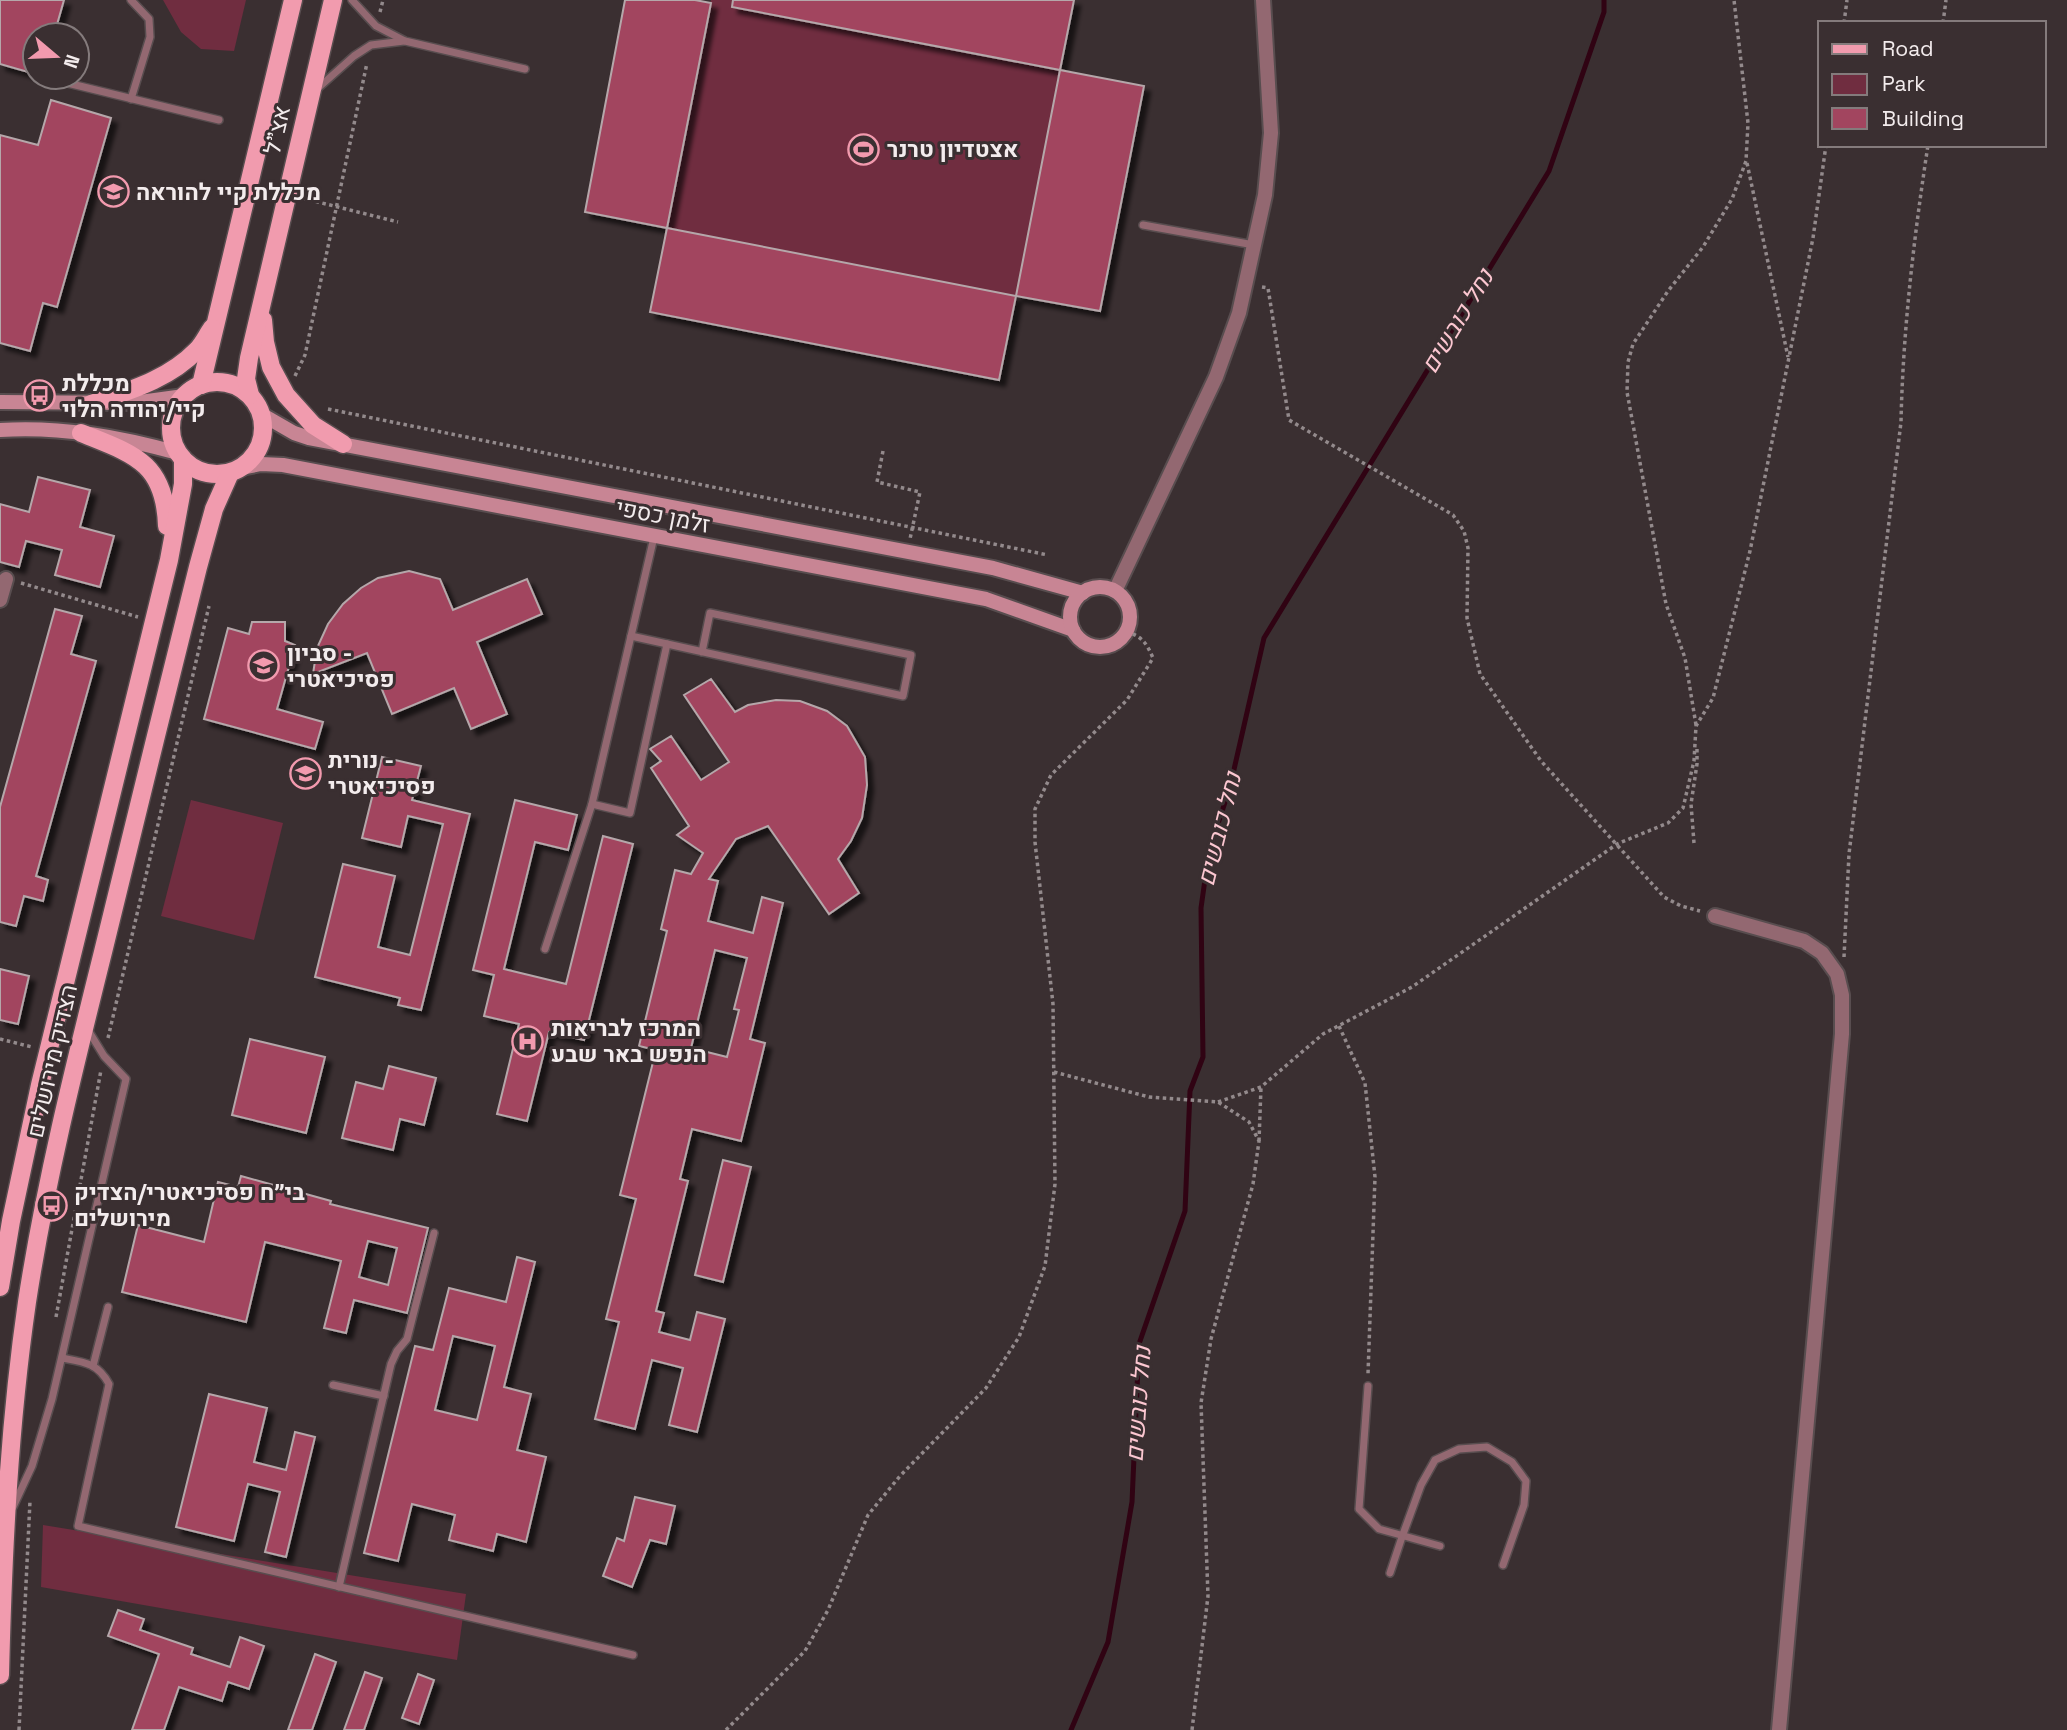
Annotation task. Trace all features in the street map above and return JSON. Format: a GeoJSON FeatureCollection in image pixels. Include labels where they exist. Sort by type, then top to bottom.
{"type":"FeatureCollection","features":[{"type":"Feature","properties":{"kind":"main road","name":"אצ\"ל"},"geometry":{"type":"LineString","coordinates":[[201,385],[293,0]]}},
{"type":"Feature","properties":{"kind":"main road","name":"אצ\"ל"},"geometry":{"type":"LineString","coordinates":[[250,395],[246,379],[261,303],[333,0]]}},
{"type":"Feature","properties":{"kind":"main road"},"geometry":{"type":"LineString","coordinates":[[261,303],[271,367],[286,395],[313,425],[342,444]]}},
{"type":"Feature","properties":{"kind":"main road"},"geometry":{"type":"LineString","coordinates":[[91,404],[143,386],[170,371],[197,350],[216,322]]}},
{"type":"Feature","properties":{"kind":"main road"},"geometry":{"type":"LineString","coordinates":[[214,382],[240,387],[250,395],[261,414],[264,426],[258,450],[251,460],[235,470],[217,474],[193,467],[181,456],[173,442],[171,430],[172,418],[184,397],[201,385],[214,382]]}},
{"type":"Feature","properties":{"kind":"main road"},"geometry":{"type":"LineString","coordinates":[[81,433],[123,449],[137,458],[160,484],[167,505],[169,560]]}},
{"type":"Feature","properties":{"kind":"main road","name":"הצדיק מירושלים"},"geometry":{"type":"LineString","coordinates":[[0,1287],[11,1221],[48,1051],[169,560],[183,484],[181,456]]}},
{"type":"Feature","properties":{"kind":"main road","name":"הצדיק מירושלים"},"geometry":{"type":"LineString","coordinates":[[0,1675],[10,1449],[20,1357],[40,1226],[68,1092],[198,566],[214,509],[235,470]]}},
{"type":"Feature","properties":{"kind":"street"},"geometry":{"type":"LineString","coordinates":[[1115,591],[1216,377],[1239,313],[1265,195],[1271,132],[1263,0]]}},
{"type":"Feature","properties":{"kind":"street"},"geometry":{"type":"LineString","coordinates":[[0,402],[133,403],[184,397]]}},
{"type":"Feature","properties":{"kind":"street","name":"זלמן כספי"},"geometry":{"type":"LineString","coordinates":[[261,414],[294,433],[342,444],[993,568],[1083,593]]}},
{"type":"Feature","properties":{"kind":"street"},"geometry":{"type":"LineString","coordinates":[[0,430],[70,430],[124,439],[181,456]]}},
{"type":"Feature","properties":{"kind":"street","name":"זלמן כספי"},"geometry":{"type":"LineString","coordinates":[[235,470],[261,464],[283,465],[986,599],[1073,630]]}},
{"type":"Feature","properties":{"kind":"street"},"geometry":{"type":"LineString","coordinates":[[0,600],[6,579]]}},
{"type":"Feature","properties":{"kind":"street"},"geometry":{"type":"LineString","coordinates":[[1099,587],[1115,591],[1121,595],[1129,609],[1130,624],[1127,632],[1121,639],[1104,647],[1086,644],[1073,630],[1071,609],[1083,593],[1099,587]]}},
{"type":"Feature","properties":{"kind":"street"},"geometry":{"type":"LineString","coordinates":[[1715,916],[1804,941],[1822,953],[1837,974],[1842,995],[1842,1034],[1779,1730]]}},
{"type":"Feature","properties":{"kind":"lane"},"geometry":{"type":"LineString","coordinates":[[131,0],[149,19],[150,37],[131,99]]}},
{"type":"Feature","properties":{"kind":"lane"},"geometry":{"type":"LineString","coordinates":[[352,0],[376,26],[405,41],[525,69]]}},
{"type":"Feature","properties":{"kind":"lane"},"geometry":{"type":"LineString","coordinates":[[311,94],[354,56],[371,45],[405,41]]}},
{"type":"Feature","properties":{"kind":"lane"},"geometry":{"type":"LineString","coordinates":[[91,89],[219,120]]}},
{"type":"Feature","properties":{"kind":"lane"},"geometry":{"type":"LineString","coordinates":[[1143,225],[1255,245]]}},
{"type":"Feature","properties":{"kind":"lane"},"geometry":{"type":"LineString","coordinates":[[545,949],[592,804],[654,537]]}},
{"type":"Feature","properties":{"kind":"lane"},"geometry":{"type":"LineString","coordinates":[[631,636],[702,652],[903,696],[911,655],[710,613],[702,652]]}},
{"type":"Feature","properties":{"kind":"lane"},"geometry":{"type":"LineString","coordinates":[[592,804],[630,813],[667,644]]}},
{"type":"Feature","properties":{"kind":"lane"},"geometry":{"type":"LineString","coordinates":[[5,1523],[32,1466],[52,1399],[126,1079],[104,1056],[85,1024]]}},
{"type":"Feature","properties":{"kind":"lane"},"geometry":{"type":"LineString","coordinates":[[339,1587],[391,1364],[407,1339],[434,1233]]}},
{"type":"Feature","properties":{"kind":"lane"},"geometry":{"type":"LineString","coordinates":[[93,1366],[108,1307]]}},
{"type":"Feature","properties":{"kind":"lane"},"geometry":{"type":"LineString","coordinates":[[62,1358],[93,1366],[103,1373],[109,1384],[78,1526],[633,1655]]}},
{"type":"Feature","properties":{"kind":"lane"},"geometry":{"type":"LineString","coordinates":[[333,1385],[384,1396]]}},
{"type":"Feature","properties":{"kind":"lane"},"geometry":{"type":"LineString","coordinates":[[1368,1386],[1359,1509],[1379,1529],[1440,1546]]}},
{"type":"Feature","properties":{"kind":"lane"},"geometry":{"type":"LineString","coordinates":[[1390,1573],[1421,1485],[1435,1460],[1459,1449],[1487,1447],[1511,1462],[1526,1481],[1524,1506],[1503,1565]]}},
{"type":"Feature","properties":{"kind":"path"},"geometry":{"type":"LineString","coordinates":[[376,26],[383,0]]}},
{"type":"Feature","properties":{"kind":"path"},"geometry":{"type":"LineString","coordinates":[[1734,0],[1748,124],[1746,161],[1788,359]]}},
{"type":"Feature","properties":{"kind":"path"},"geometry":{"type":"LineString","coordinates":[[1844,21],[1847,0]]}},
{"type":"Feature","properties":{"kind":"path"},"geometry":{"type":"LineString","coordinates":[[1943,21],[1946,0]]}},
{"type":"Feature","properties":{"kind":"path"},"geometry":{"type":"LineString","coordinates":[[286,395],[304,355],[371,45]]}},
{"type":"Feature","properties":{"kind":"path"},"geometry":{"type":"LineString","coordinates":[[1054,1072],[1149,1097],[1218,1102],[1261,1087],[1323,1034],[1412,987],[1617,844],[1668,822],[1683,808],[1694,761],[1696,726],[1713,698],[1750,551],[1813,238],[1826,147]]}},
{"type":"Feature","properties":{"kind":"path"},"geometry":{"type":"LineString","coordinates":[[1844,957],[1849,853],[1901,422],[1902,355],[1928,147]]}},
{"type":"Feature","properties":{"kind":"path"},"geometry":{"type":"LineString","coordinates":[[1694,843],[1691,804],[1697,764],[1696,726],[1685,657],[1665,604],[1627,392],[1628,362],[1633,344],[1668,291],[1703,247],[1732,198],[1746,161]]}},
{"type":"Feature","properties":{"kind":"path"},"geometry":{"type":"LineString","coordinates":[[287,195],[398,222]]}},
{"type":"Feature","properties":{"kind":"path"},"geometry":{"type":"LineString","coordinates":[[1246,283],[1268,288],[1290,420],[1452,515],[1464,531],[1468,548],[1467,618],[1480,674],[1541,761],[1664,897],[1681,906],[1715,916]]}},
{"type":"Feature","properties":{"kind":"path"},"geometry":{"type":"LineString","coordinates":[[328,409],[1048,555]]}},
{"type":"Feature","properties":{"kind":"path"},"geometry":{"type":"LineString","coordinates":[[883,451],[877,482],[920,492],[907,552]]}},
{"type":"Feature","properties":{"kind":"path"},"geometry":{"type":"LineString","coordinates":[[6,579],[154,622]]}},
{"type":"Feature","properties":{"kind":"path"},"geometry":{"type":"LineString","coordinates":[[726,1730],[804,1651],[828,1610],[868,1516],[900,1476],[986,1388],[1019,1337],[1045,1266],[1055,1184],[1053,1004],[1035,842],[1035,809],[1051,775],[1127,700],[1153,658],[1148,645],[1137,635],[1127,632]]}},
{"type":"Feature","properties":{"kind":"path"},"geometry":{"type":"LineString","coordinates":[[1339,1026],[1365,1083],[1375,1177],[1368,1386]]}},
{"type":"Feature","properties":{"kind":"path"},"geometry":{"type":"LineString","coordinates":[[0,1039],[48,1051]]}},
{"type":"Feature","properties":{"kind":"path"},"geometry":{"type":"LineString","coordinates":[[1192,1730],[1208,1596],[1201,1403],[1211,1339],[1253,1184],[1259,1142],[1261,1087]]}},
{"type":"Feature","properties":{"kind":"path"},"geometry":{"type":"LineString","coordinates":[[1218,1102],[1249,1122],[1259,1142]]}},
{"type":"Feature","properties":{"kind":"green space"},"geometry":{"type":"Polygon","coordinates":[[[163,0],[246,0],[234,51],[201,49],[181,32],[163,0]]]}},
{"type":"Feature","properties":{"kind":"green space","name":"אצטדיון טרנר"},"geometry":{"type":"Polygon","coordinates":[[[625,0],[695,0],[710,3],[711,0],[1074,0],[1060,70],[1144,86],[1100,311],[1016,296],[999,380],[650,312],[666,228],[585,212],[625,0]]]}},
{"type":"Feature","properties":{"kind":"green space"},"geometry":{"type":"Polygon","coordinates":[[[191,800],[283,823],[254,940],[161,916],[191,800]]]}},
{"type":"Feature","properties":{"kind":"green space"},"geometry":{"type":"Polygon","coordinates":[[[43,1525],[466,1594],[457,1660],[41,1587],[43,1525]]]}},
{"type":"Feature","properties":{"kind":"building"},"geometry":{"type":"Polygon","coordinates":[[[0,0],[64,0],[58,21],[21,21],[21,70],[0,64],[0,0]]]}},
{"type":"Feature","properties":{"kind":"building"},"geometry":{"type":"Polygon","coordinates":[[[625,0],[695,0],[711,3],[667,228],[585,212],[625,0]]]}},
{"type":"Feature","properties":{"kind":"building"},"geometry":{"type":"Polygon","coordinates":[[[733,0],[1074,0],[1060,70],[732,7],[733,0]]]}},
{"type":"Feature","properties":{"kind":"building"},"geometry":{"type":"Polygon","coordinates":[[[1060,70],[1144,86],[1100,311],[1016,296],[1060,70]]]}},
{"type":"Feature","properties":{"kind":"building"},"geometry":{"type":"Polygon","coordinates":[[[51,100],[111,118],[57,307],[43,303],[30,351],[0,343],[0,135],[38,145],[51,100]]]}},
{"type":"Feature","properties":{"kind":"building"},"geometry":{"type":"Polygon","coordinates":[[[667,228],[1016,296],[999,380],[650,312],[667,228]]]}},
{"type":"Feature","properties":{"kind":"building"},"geometry":{"type":"Polygon","coordinates":[[[38,477],[90,490],[80,527],[114,536],[100,587],[55,575],[62,550],[26,541],[19,567],[0,562],[0,504],[29,512],[38,477]]]}},
{"type":"Feature","properties":{"kind":"building"},"geometry":{"type":"Polygon","coordinates":[[[409,571],[440,579],[453,610],[527,579],[542,614],[477,642],[507,714],[471,729],[454,688],[392,714],[367,653],[313,674],[317,648],[328,624],[343,604],[361,588],[378,578],[409,571]]]}},
{"type":"Feature","properties":{"kind":"building"},"geometry":{"type":"Polygon","coordinates":[[[55,609],[82,616],[71,654],[96,661],[36,876],[48,880],[43,901],[24,896],[16,926],[0,922],[0,807],[55,609]]]}},
{"type":"Feature","properties":{"kind":"building"},"geometry":{"type":"Polygon","coordinates":[[[252,622],[285,622],[285,641],[295,645],[277,709],[323,722],[315,749],[204,719],[228,628],[249,634],[252,622]]]}},
{"type":"Feature","properties":{"kind":"building"},"geometry":{"type":"Polygon","coordinates":[[[711,679],[735,712],[748,705],[776,700],[800,701],[827,711],[847,726],[865,757],[867,785],[862,818],[851,841],[838,859],[859,893],[829,914],[768,826],[736,839],[709,879],[718,881],[708,921],[753,933],[762,897],[783,903],[750,1039],[765,1043],[741,1141],[692,1129],[680,1179],[688,1181],[656,1311],[664,1313],[659,1332],[690,1340],[697,1312],[725,1319],[697,1432],[669,1425],[683,1368],[652,1360],[635,1429],[595,1419],[619,1322],[606,1319],[636,1199],[620,1195],[656,1050],[639,1046],[667,931],[661,929],[675,870],[691,874],[703,853],[677,835],[689,826],[651,768],[661,761],[650,749],[671,736],[701,780],[729,762],[684,695],[711,679]],[[715,950],[691,1048],[727,1057],[739,1010],[734,1009],[747,958],[715,950]]]}},
{"type":"Feature","properties":{"kind":"building"},"geometry":{"type":"Polygon","coordinates":[[[382,757],[421,766],[412,800],[470,814],[421,1010],[398,1005],[400,998],[315,977],[343,864],[395,876],[378,947],[410,955],[443,824],[408,816],[401,847],[362,838],[382,757]]]}},
{"type":"Feature","properties":{"kind":"building"},"geometry":{"type":"Polygon","coordinates":[[[515,800],[577,815],[568,850],[535,842],[504,969],[566,984],[603,836],[633,844],[584,1040],[549,1032],[527,1121],[497,1114],[519,1024],[484,1016],[494,975],[473,970],[515,800]]]}},
{"type":"Feature","properties":{"kind":"building"},"geometry":{"type":"Polygon","coordinates":[[[0,969],[29,976],[18,1024],[0,1020],[0,969]]]}},
{"type":"Feature","properties":{"kind":"building"},"geometry":{"type":"Polygon","coordinates":[[[250,1039],[325,1057],[306,1133],[232,1115],[250,1039]]]}},
{"type":"Feature","properties":{"kind":"building"},"geometry":{"type":"Polygon","coordinates":[[[389,1066],[436,1078],[424,1125],[400,1119],[393,1150],[342,1138],[356,1082],[383,1089],[389,1066]]]}},
{"type":"Feature","properties":{"kind":"building"},"geometry":{"type":"Polygon","coordinates":[[[723,1160],[751,1167],[723,1282],[695,1275],[723,1160]]]}},
{"type":"Feature","properties":{"kind":"building"},"geometry":{"type":"Polygon","coordinates":[[[241,1176],[331,1201],[330,1204],[428,1228],[407,1313],[354,1300],[346,1333],[324,1328],[341,1261],[265,1242],[246,1322],[122,1292],[138,1225],[204,1242],[218,1182],[238,1187],[241,1176]],[[368,1241],[359,1277],[388,1285],[397,1248],[368,1241]]]}},
{"type":"Feature","properties":{"kind":"building"},"geometry":{"type":"Polygon","coordinates":[[[517,1257],[535,1262],[504,1387],[531,1394],[517,1450],[546,1457],[526,1542],[497,1534],[493,1551],[449,1540],[455,1515],[412,1504],[398,1561],[364,1553],[415,1346],[433,1350],[449,1288],[506,1302],[517,1257]],[[453,1336],[435,1410],[477,1420],[495,1346],[453,1336]]]}},
{"type":"Feature","properties":{"kind":"building"},"geometry":{"type":"Polygon","coordinates":[[[209,1394],[267,1408],[254,1462],[286,1470],[295,1432],[315,1437],[286,1557],[265,1552],[280,1492],[248,1484],[234,1541],[176,1527],[209,1394]]]}},
{"type":"Feature","properties":{"kind":"building"},"geometry":{"type":"Polygon","coordinates":[[[635,1497],[675,1506],[666,1544],[650,1540],[632,1587],[603,1576],[617,1538],[624,1541],[635,1497]]]}},
{"type":"Feature","properties":{"kind":"building"},"geometry":{"type":"Polygon","coordinates":[[[118,1610],[144,1619],[140,1630],[193,1648],[191,1654],[230,1667],[240,1637],[264,1646],[249,1689],[228,1682],[222,1701],[179,1687],[164,1730],[132,1730],[159,1654],[108,1636],[118,1610]]]}},
{"type":"Feature","properties":{"kind":"building"},"geometry":{"type":"Polygon","coordinates":[[[315,1654],[336,1662],[312,1730],[288,1730],[315,1654]]]}},
{"type":"Feature","properties":{"kind":"building"},"geometry":{"type":"Polygon","coordinates":[[[365,1672],[382,1678],[364,1730],[344,1730],[365,1672]]]}},
{"type":"Feature","properties":{"kind":"building"},"geometry":{"type":"Polygon","coordinates":[[[418,1674],[434,1680],[419,1724],[402,1718],[418,1674]]]}},
{"type":"Feature","properties":{"kind":"waterway","name":"נחל כובשים"},"geometry":{"type":"LineString","coordinates":[[1071,1730],[1108,1642],[1132,1502],[1139,1344],[1185,1211],[1190,1091],[1203,1057],[1201,908],[1209,851],[1230,787],[1264,638],[1549,171],[1604,12],[1604,0]]}},
{"type":"Feature","properties":{"kind":"place","name":"אצטדיון טרנר"},"geometry":{"type":"Point","coordinates":[864,149]}},
{"type":"Feature","properties":{"kind":"place","name":"מכללת קיי להוראה"},"geometry":{"type":"Point","coordinates":[113,192]}},
{"type":"Feature","properties":{"kind":"place","name":"מכללת קיי/יהודה הלוי"},"geometry":{"type":"Point","coordinates":[39,396]}},
{"type":"Feature","properties":{"kind":"place","name":"סביון - פסיכיאטרי"},"geometry":{"type":"Point","coordinates":[264,666]}},
{"type":"Feature","properties":{"kind":"place","name":"נורית - פסיכיאטרי"},"geometry":{"type":"Point","coordinates":[305,773]}},
{"type":"Feature","properties":{"kind":"place","name":"המרכז לבריאות הנפש באר שבע"},"geometry":{"type":"Point","coordinates":[528,1041]}},
{"type":"Feature","properties":{"kind":"place","name":"בי״ח פסיכיאטרי/הצדיק מירושלים"},"geometry":{"type":"Point","coordinates":[51,1205]}}]}
